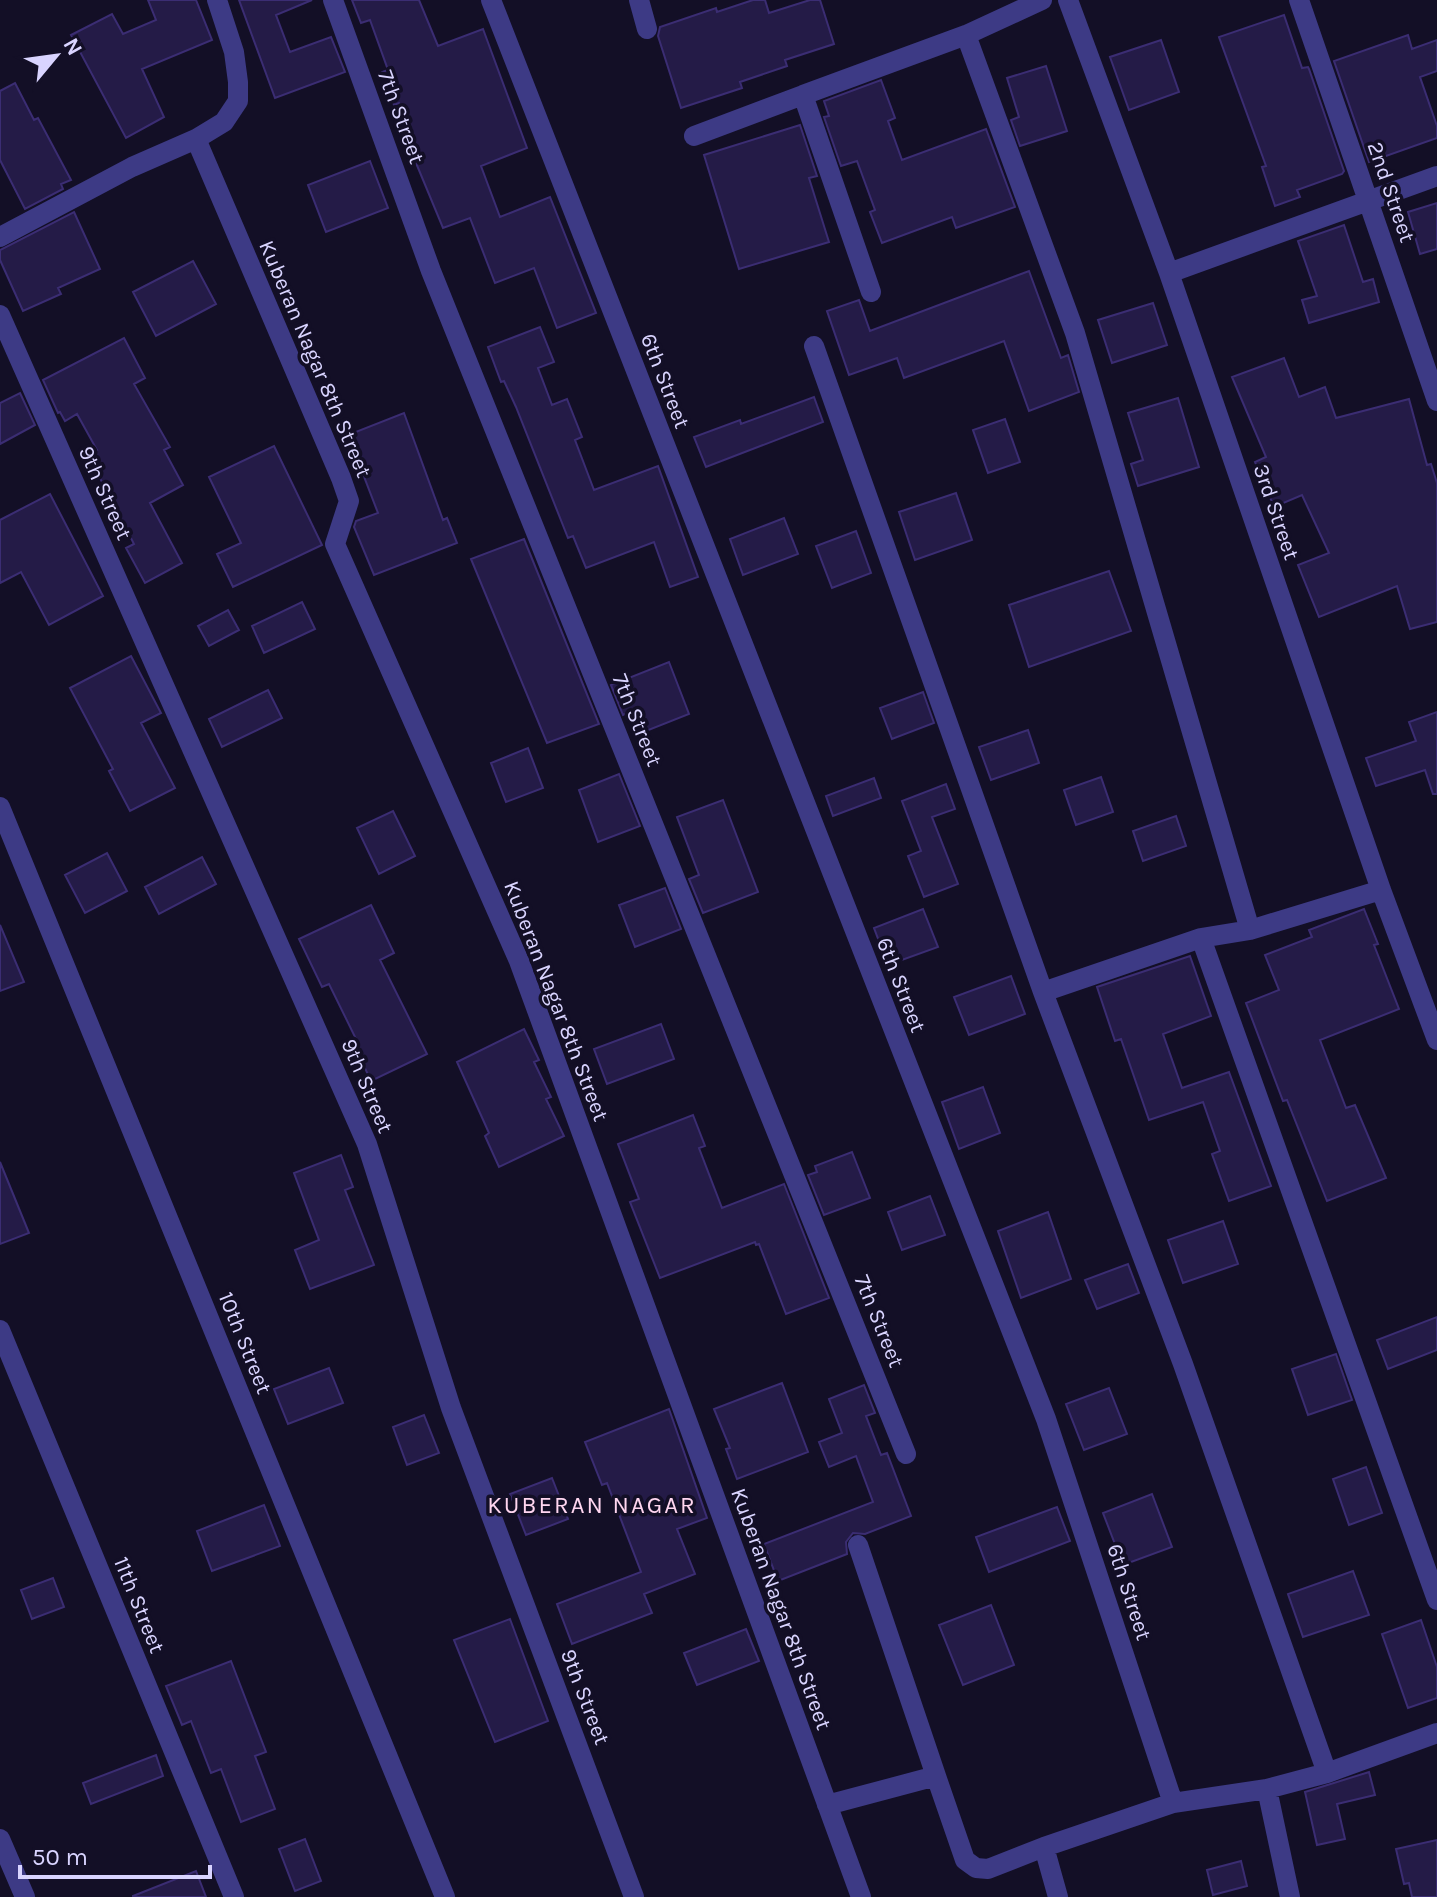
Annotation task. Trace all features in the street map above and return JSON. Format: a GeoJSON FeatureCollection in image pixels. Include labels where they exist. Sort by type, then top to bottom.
{"type":"FeatureCollection","features":[{"type":"Feature","properties":{"kind":"street"},"geometry":{"type":"LineString","coordinates":[[2,231],[196,139],[224,122],[238,101],[234,52],[217,0]]}},
{"type":"Feature","properties":{"kind":"street","name":"7th Street"},"geometry":{"type":"LineString","coordinates":[[333,0],[437,286],[906,1454]]}},
{"type":"Feature","properties":{"kind":"street","name":"6th Street"},"geometry":{"type":"LineString","coordinates":[[491,0],[1046,1419],[1173,1803]]}},
{"type":"Feature","properties":{"kind":"street"},"geometry":{"type":"LineString","coordinates":[[639,0],[647,29]]}},
{"type":"Feature","properties":{"kind":"street"},"geometry":{"type":"LineString","coordinates":[[694,136],[966,35],[1042,0]]}},
{"type":"Feature","properties":{"kind":"street","name":"3rd Street"},"geometry":{"type":"LineString","coordinates":[[1068,0],[1169,273],[1381,890],[1437,1040]]}},
{"type":"Feature","properties":{"kind":"street","name":"2nd Street"},"geometry":{"type":"LineString","coordinates":[[1299,0],[1437,401]]}},
{"type":"Feature","properties":{"kind":"street"},"geometry":{"type":"LineString","coordinates":[[966,35],[1075,333],[1250,930]]}},
{"type":"Feature","properties":{"kind":"street"},"geometry":{"type":"LineString","coordinates":[[803,95],[871,292]]}},
{"type":"Feature","properties":{"kind":"street","name":"Kuberan Nagar 8th Street"},"geometry":{"type":"LineString","coordinates":[[196,139],[341,478],[349,501],[335,544],[519,961],[861,1897]]}},
{"type":"Feature","properties":{"kind":"street"},"geometry":{"type":"LineString","coordinates":[[1169,273],[1437,176]]}},
{"type":"Feature","properties":{"kind":"street","name":"9th Street"},"geometry":{"type":"LineString","coordinates":[[0,315],[367,1144],[451,1408],[634,1897]]}},
{"type":"Feature","properties":{"kind":"street"},"geometry":{"type":"LineString","coordinates":[[814,346],[1043,992],[1183,1364],[1327,1773]]}},
{"type":"Feature","properties":{"kind":"street","name":"10th Street"},"geometry":{"type":"LineString","coordinates":[[0,807],[445,1897]]}},
{"type":"Feature","properties":{"kind":"street"},"geometry":{"type":"LineString","coordinates":[[1043,992],[1201,938],[1250,930],[1381,890]]}},
{"type":"Feature","properties":{"kind":"street"},"geometry":{"type":"LineString","coordinates":[[1201,938],[1437,1600]]}},
{"type":"Feature","properties":{"kind":"street","name":"11th Street"},"geometry":{"type":"LineString","coordinates":[[0,1330],[234,1897]]}},
{"type":"Feature","properties":{"kind":"street"},"geometry":{"type":"LineString","coordinates":[[858,1545],[965,1860],[976,1868],[988,1869],[1173,1803],[1267,1789],[1327,1773],[1437,1733]]}},
{"type":"Feature","properties":{"kind":"street"},"geometry":{"type":"LineString","coordinates":[[827,1805],[936,1776]]}},
{"type":"Feature","properties":{"kind":"street"},"geometry":{"type":"LineString","coordinates":[[1267,1789],[1290,1897]]}},
{"type":"Feature","properties":{"kind":"street"},"geometry":{"type":"LineString","coordinates":[[0,1839],[25,1897]]}},
{"type":"Feature","properties":{"kind":"street"},"geometry":{"type":"LineString","coordinates":[[1044,1847],[1058,1897]]}},
{"type":"Feature","properties":{"kind":"building"},"geometry":{"type":"Polygon","coordinates":[[[148,0],[196,0],[212,40],[142,69],[164,117],[126,138],[71,35],[112,14],[123,34],[156,20],[148,0]]]}},
{"type":"Feature","properties":{"kind":"building"},"geometry":{"type":"Polygon","coordinates":[[[239,0],[312,0],[276,15],[290,52],[331,37],[345,72],[275,98],[239,0]]]}},
{"type":"Feature","properties":{"kind":"building"},"geometry":{"type":"Polygon","coordinates":[[[352,0],[419,0],[438,46],[483,29],[527,148],[481,166],[500,217],[550,197],[596,313],[557,328],[534,268],[495,283],[470,218],[443,228],[416,163],[421,161],[399,103],[394,105],[382,72],[388,70],[370,20],[361,23],[352,0]]]}},
{"type":"Feature","properties":{"kind":"building"},"geometry":{"type":"Polygon","coordinates":[[[753,0],[765,0],[769,13],[810,0],[820,0],[834,44],[785,60],[787,66],[740,82],[742,88],[681,108],[658,36],[660,27],[716,8],[717,12],[753,0]]]}},
{"type":"Feature","properties":{"kind":"building"},"geometry":{"type":"Polygon","coordinates":[[[1284,15],[1302,68],[1309,69],[1344,171],[1297,190],[1300,197],[1275,206],[1262,167],[1266,166],[1219,37],[1284,15]]]}},
{"type":"Feature","properties":{"kind":"building"},"geometry":{"type":"Polygon","coordinates":[[[1408,35],[1412,49],[1437,40],[1437,71],[1420,77],[1437,126],[1437,138],[1369,162],[1334,61],[1408,35]]]}},
{"type":"Feature","properties":{"kind":"building"},"geometry":{"type":"Polygon","coordinates":[[[1161,40],[1179,92],[1129,110],[1110,57],[1161,40]]]}},
{"type":"Feature","properties":{"kind":"building"},"geometry":{"type":"Polygon","coordinates":[[[1046,66],[1067,131],[1020,146],[1011,120],[1019,117],[1007,78],[1046,66]]]}},
{"type":"Feature","properties":{"kind":"building"},"geometry":{"type":"Polygon","coordinates":[[[881,80],[895,118],[888,121],[902,160],[986,129],[1015,207],[956,228],[952,217],[882,243],[870,212],[875,210],[857,161],[841,166],[824,117],[829,116],[824,101],[881,80]]]}},
{"type":"Feature","properties":{"kind":"building"},"geometry":{"type":"Polygon","coordinates":[[[15,83],[34,120],[38,118],[71,180],[61,184],[63,189],[25,209],[0,160],[0,91],[15,83]]]}},
{"type":"Feature","properties":{"kind":"building"},"geometry":{"type":"Polygon","coordinates":[[[800,125],[817,176],[809,178],[829,242],[739,269],[704,155],[800,125]]]}},
{"type":"Feature","properties":{"kind":"building"},"geometry":{"type":"Polygon","coordinates":[[[370,161],[388,208],[326,232],[308,185],[370,161]]]}},
{"type":"Feature","properties":{"kind":"building"},"geometry":{"type":"Polygon","coordinates":[[[1437,203],[1437,249],[1420,254],[1408,212],[1437,203]]]}},
{"type":"Feature","properties":{"kind":"building"},"geometry":{"type":"Polygon","coordinates":[[[74,212],[100,269],[58,288],[61,294],[23,311],[0,260],[0,250],[74,212]]]}},
{"type":"Feature","properties":{"kind":"building"},"geometry":{"type":"Polygon","coordinates":[[[1344,225],[1363,282],[1373,279],[1379,302],[1309,323],[1302,300],[1317,296],[1298,241],[1344,225]]]}},
{"type":"Feature","properties":{"kind":"building"},"geometry":{"type":"Polygon","coordinates":[[[193,261],[216,304],[156,336],[133,292],[193,261]]]}},
{"type":"Feature","properties":{"kind":"building"},"geometry":{"type":"Polygon","coordinates":[[[1029,271],[1061,358],[1068,355],[1079,392],[1029,411],[1004,341],[904,378],[897,358],[849,375],[827,311],[859,300],[870,331],[1029,271]]]}},
{"type":"Feature","properties":{"kind":"building"},"geometry":{"type":"Polygon","coordinates":[[[1153,303],[1167,345],[1112,363],[1098,320],[1153,303]]]}},
{"type":"Feature","properties":{"kind":"building"},"geometry":{"type":"Polygon","coordinates":[[[540,327],[554,362],[538,368],[552,405],[567,399],[582,437],[575,440],[594,490],[658,466],[698,577],[670,587],[654,542],[586,568],[573,536],[568,538],[516,407],[504,381],[501,382],[488,347],[540,327]]]}},
{"type":"Feature","properties":{"kind":"building"},"geometry":{"type":"Polygon","coordinates":[[[124,338],[145,378],[134,384],[170,447],[164,450],[183,485],[150,503],[182,563],[145,583],[126,548],[134,544],[88,455],[97,450],[77,414],[65,421],[58,413],[43,380],[124,338]]]}},
{"type":"Feature","properties":{"kind":"building"},"geometry":{"type":"Polygon","coordinates":[[[1284,358],[1299,397],[1325,387],[1336,418],[1409,399],[1427,465],[1431,464],[1437,483],[1437,622],[1410,629],[1397,586],[1319,617],[1298,565],[1329,553],[1302,495],[1274,507],[1255,462],[1266,457],[1232,377],[1284,358]]]}},
{"type":"Feature","properties":{"kind":"building"},"geometry":{"type":"Polygon","coordinates":[[[20,393],[35,425],[0,444],[0,403],[20,393]]]}},
{"type":"Feature","properties":{"kind":"building"},"geometry":{"type":"Polygon","coordinates":[[[814,397],[823,422],[706,467],[694,437],[740,420],[741,424],[814,397]]]}},
{"type":"Feature","properties":{"kind":"building"},"geometry":{"type":"Polygon","coordinates":[[[1178,398],[1199,467],[1138,486],[1131,464],[1143,460],[1128,413],[1178,398]]]}},
{"type":"Feature","properties":{"kind":"building"},"geometry":{"type":"Polygon","coordinates":[[[404,413],[443,520],[447,518],[457,543],[374,575],[354,527],[356,521],[378,513],[348,435],[404,413]]]}},
{"type":"Feature","properties":{"kind":"building"},"geometry":{"type":"Polygon","coordinates":[[[1005,419],[1020,462],[988,473],[973,430],[1005,419]]]}},
{"type":"Feature","properties":{"kind":"building"},"geometry":{"type":"Polygon","coordinates":[[[274,446],[322,545],[233,587],[217,554],[241,543],[209,477],[274,446]]]}},
{"type":"Feature","properties":{"kind":"building"},"geometry":{"type":"Polygon","coordinates":[[[956,493],[972,540],[915,560],[899,512],[956,493]]]}},
{"type":"Feature","properties":{"kind":"building"},"geometry":{"type":"Polygon","coordinates":[[[50,494],[103,596],[49,625],[21,572],[0,583],[0,520],[50,494]]]}},
{"type":"Feature","properties":{"kind":"building"},"geometry":{"type":"Polygon","coordinates":[[[784,518],[798,554],[743,575],[730,539],[784,518]]]}},
{"type":"Feature","properties":{"kind":"building"},"geometry":{"type":"Polygon","coordinates":[[[856,531],[871,573],[832,588],[816,546],[856,531]]]}},
{"type":"Feature","properties":{"kind":"building"},"geometry":{"type":"Polygon","coordinates":[[[524,539],[599,724],[547,743],[471,559],[524,539]]]}},
{"type":"Feature","properties":{"kind":"building"},"geometry":{"type":"Polygon","coordinates":[[[1109,571],[1131,631],[1029,667],[1009,605],[1109,571]]]}},
{"type":"Feature","properties":{"kind":"building"},"geometry":{"type":"Polygon","coordinates":[[[302,602],[315,629],[264,653],[252,626],[302,602]]]}},
{"type":"Feature","properties":{"kind":"building"},"geometry":{"type":"Polygon","coordinates":[[[228,610],[239,630],[209,646],[198,626],[228,610]]]}},
{"type":"Feature","properties":{"kind":"building"},"geometry":{"type":"Polygon","coordinates":[[[131,656],[161,713],[141,723],[175,788],[130,811],[109,771],[113,769],[70,688],[131,656]]]}},
{"type":"Feature","properties":{"kind":"building"},"geometry":{"type":"Polygon","coordinates":[[[669,662],[689,714],[641,733],[633,711],[623,715],[611,685],[669,662]]]}},
{"type":"Feature","properties":{"kind":"building"},"geometry":{"type":"Polygon","coordinates":[[[268,690],[282,718],[222,747],[209,719],[268,690]]]}},
{"type":"Feature","properties":{"kind":"building"},"geometry":{"type":"Polygon","coordinates":[[[923,692],[934,723],[892,739],[880,708],[923,692]]]}},
{"type":"Feature","properties":{"kind":"building"},"geometry":{"type":"Polygon","coordinates":[[[1437,712],[1437,794],[1433,794],[1425,770],[1376,786],[1366,758],[1416,741],[1409,722],[1437,712]]]}},
{"type":"Feature","properties":{"kind":"building"},"geometry":{"type":"Polygon","coordinates":[[[1028,730],[1039,763],[991,780],[979,747],[1028,730]]]}},
{"type":"Feature","properties":{"kind":"building"},"geometry":{"type":"Polygon","coordinates":[[[528,748],[543,788],[506,802],[491,763],[528,748]]]}},
{"type":"Feature","properties":{"kind":"building"},"geometry":{"type":"Polygon","coordinates":[[[619,774],[640,826],[598,842],[579,790],[619,774]]]}},
{"type":"Feature","properties":{"kind":"building"},"geometry":{"type":"Polygon","coordinates":[[[1101,777],[1113,812],[1076,825],[1064,790],[1101,777]]]}},
{"type":"Feature","properties":{"kind":"building"},"geometry":{"type":"Polygon","coordinates":[[[874,778],[881,798],[833,816],[826,796],[874,778]]]}},
{"type":"Feature","properties":{"kind":"building"},"geometry":{"type":"Polygon","coordinates":[[[946,784],[955,809],[932,817],[958,884],[924,897],[908,856],[921,851],[902,801],[946,784]]]}},
{"type":"Feature","properties":{"kind":"building"},"geometry":{"type":"Polygon","coordinates":[[[723,800],[758,892],[703,913],[689,879],[699,875],[677,817],[723,800]]]}},
{"type":"Feature","properties":{"kind":"building"},"geometry":{"type":"Polygon","coordinates":[[[393,811],[415,856],[379,874],[357,828],[393,811]]]}},
{"type":"Feature","properties":{"kind":"building"},"geometry":{"type":"Polygon","coordinates":[[[1176,816],[1186,846],[1143,861],[1133,831],[1176,816]]]}},
{"type":"Feature","properties":{"kind":"building"},"geometry":{"type":"Polygon","coordinates":[[[107,853],[127,891],[85,913],[65,875],[107,853]]]}},
{"type":"Feature","properties":{"kind":"building"},"geometry":{"type":"Polygon","coordinates":[[[202,857],[216,884],[159,914],[145,887],[202,857]]]}},
{"type":"Feature","properties":{"kind":"building"},"geometry":{"type":"Polygon","coordinates":[[[665,888],[681,929],[635,947],[619,905],[665,888]]]}},
{"type":"Feature","properties":{"kind":"building"},"geometry":{"type":"Polygon","coordinates":[[[371,905],[394,953],[380,960],[427,1054],[371,1081],[354,1045],[358,1043],[329,984],[322,987],[299,939],[371,905]]]}},
{"type":"Feature","properties":{"kind":"building"},"geometry":{"type":"Polygon","coordinates":[[[923,909],[938,947],[888,965],[874,928],[923,909]]]}},
{"type":"Feature","properties":{"kind":"building"},"geometry":{"type":"Polygon","coordinates":[[[1364,909],[1378,944],[1374,945],[1399,1009],[1320,1040],[1346,1108],[1355,1105],[1386,1178],[1327,1201],[1287,1100],[1283,1101],[1246,1003],[1279,990],[1265,955],[1312,937],[1309,930],[1364,909]]]}},
{"type":"Feature","properties":{"kind":"building"},"geometry":{"type":"Polygon","coordinates":[[[0,925],[24,982],[0,991],[0,925]]]}},
{"type":"Feature","properties":{"kind":"building"},"geometry":{"type":"Polygon","coordinates":[[[1190,956],[1211,1016],[1163,1034],[1182,1088],[1229,1072],[1271,1186],[1229,1201],[1212,1154],[1220,1151],[1203,1102],[1149,1120],[1121,1039],[1115,1041],[1097,987],[1190,956]]]}},
{"type":"Feature","properties":{"kind":"building"},"geometry":{"type":"Polygon","coordinates":[[[1011,976],[1025,1014],[969,1035],[954,997],[1011,976]]]}},
{"type":"Feature","properties":{"kind":"building"},"geometry":{"type":"Polygon","coordinates":[[[661,1024],[674,1059],[607,1084],[594,1049],[661,1024]]]}},
{"type":"Feature","properties":{"kind":"building"},"geometry":{"type":"Polygon","coordinates":[[[524,1029],[539,1060],[534,1062],[551,1097],[546,1099],[564,1136],[499,1167],[485,1136],[489,1133],[457,1062],[524,1029]]]}},
{"type":"Feature","properties":{"kind":"building"},"geometry":{"type":"Polygon","coordinates":[[[983,1087],[1000,1133],[959,1149],[942,1102],[983,1087]]]}},
{"type":"Feature","properties":{"kind":"building"},"geometry":{"type":"Polygon","coordinates":[[[693,1115],[705,1146],[699,1148],[722,1208],[784,1184],[829,1298],[786,1314],[759,1244],[755,1242],[660,1278],[630,1202],[639,1199],[618,1144],[693,1115]]]}},
{"type":"Feature","properties":{"kind":"building"},"geometry":{"type":"Polygon","coordinates":[[[852,1152],[870,1198],[824,1215],[808,1175],[817,1172],[815,1166],[852,1152]]]}},
{"type":"Feature","properties":{"kind":"building"},"geometry":{"type":"Polygon","coordinates":[[[341,1155],[353,1187],[345,1190],[374,1265],[310,1289],[295,1250],[319,1240],[294,1173],[341,1155]]]}},
{"type":"Feature","properties":{"kind":"building"},"geometry":{"type":"Polygon","coordinates":[[[0,1162],[29,1233],[0,1244],[0,1162]]]}},
{"type":"Feature","properties":{"kind":"building"},"geometry":{"type":"Polygon","coordinates":[[[930,1196],[945,1235],[902,1250],[888,1212],[930,1196]]]}},
{"type":"Feature","properties":{"kind":"building"},"geometry":{"type":"Polygon","coordinates":[[[1048,1212],[1071,1279],[1021,1298],[998,1231],[1048,1212]]]}},
{"type":"Feature","properties":{"kind":"building"},"geometry":{"type":"Polygon","coordinates":[[[1223,1221],[1238,1264],[1183,1283],[1168,1240],[1223,1221]]]}},
{"type":"Feature","properties":{"kind":"building"},"geometry":{"type":"Polygon","coordinates":[[[1128,1264],[1139,1293],[1097,1309],[1085,1280],[1128,1264]]]}},
{"type":"Feature","properties":{"kind":"building"},"geometry":{"type":"Polygon","coordinates":[[[1437,1317],[1437,1350],[1388,1369],[1377,1340],[1437,1317]]]}},
{"type":"Feature","properties":{"kind":"building"},"geometry":{"type":"Polygon","coordinates":[[[1336,1354],[1352,1400],[1308,1415],[1292,1369],[1336,1354]]]}},
{"type":"Feature","properties":{"kind":"building"},"geometry":{"type":"Polygon","coordinates":[[[329,1368],[343,1403],[288,1424],[274,1389],[329,1368]]]}},
{"type":"Feature","properties":{"kind":"building"},"geometry":{"type":"Polygon","coordinates":[[[782,1383],[808,1452],[737,1479],[726,1449],[730,1448],[714,1409],[782,1383]]]}},
{"type":"Feature","properties":{"kind":"building"},"geometry":{"type":"Polygon","coordinates":[[[864,1385],[875,1413],[866,1416],[881,1455],[887,1453],[911,1516],[865,1534],[853,1533],[846,1542],[847,1554],[778,1581],[764,1544],[873,1502],[856,1456],[829,1467],[819,1442],[842,1433],[829,1399],[864,1385]]]}},
{"type":"Feature","properties":{"kind":"building"},"geometry":{"type":"Polygon","coordinates":[[[1109,1388],[1127,1434],[1084,1450],[1066,1404],[1109,1388]]]}},
{"type":"Feature","properties":{"kind":"building"},"geometry":{"type":"Polygon","coordinates":[[[669,1409],[707,1518],[677,1529],[695,1574],[644,1594],[652,1613],[572,1644],[557,1604],[641,1572],[607,1483],[602,1485],[585,1442],[669,1409]]]}},
{"type":"Feature","properties":{"kind":"building"},"geometry":{"type":"Polygon","coordinates":[[[424,1415],[439,1453],[407,1465],[393,1427],[424,1415]]]}},
{"type":"Feature","properties":{"kind":"building"},"geometry":{"type":"Polygon","coordinates":[[[1366,1467],[1382,1513],[1349,1525],[1333,1479],[1366,1467]]]}},
{"type":"Feature","properties":{"kind":"building"},"geometry":{"type":"Polygon","coordinates":[[[552,1478],[568,1519],[526,1535],[510,1494],[552,1478]]]}},
{"type":"Feature","properties":{"kind":"building"},"geometry":{"type":"Polygon","coordinates":[[[1152,1494],[1172,1547],[1123,1565],[1103,1513],[1152,1494]]]}},
{"type":"Feature","properties":{"kind":"building"},"geometry":{"type":"Polygon","coordinates":[[[264,1505],[280,1546],[212,1571],[197,1531],[264,1505]]]}},
{"type":"Feature","properties":{"kind":"building"},"geometry":{"type":"Polygon","coordinates":[[[1057,1507],[1070,1541],[989,1572],[976,1537],[1057,1507]]]}},
{"type":"Feature","properties":{"kind":"building"},"geometry":{"type":"Polygon","coordinates":[[[1353,1571],[1369,1615],[1303,1637],[1288,1594],[1353,1571]]]}},
{"type":"Feature","properties":{"kind":"building"},"geometry":{"type":"Polygon","coordinates":[[[53,1578],[64,1607],[32,1619],[21,1590],[53,1578]]]}},
{"type":"Feature","properties":{"kind":"building"},"geometry":{"type":"Polygon","coordinates":[[[991,1605],[1014,1665],[963,1685],[939,1625],[991,1605]]]}},
{"type":"Feature","properties":{"kind":"building"},"geometry":{"type":"Polygon","coordinates":[[[510,1619],[548,1721],[495,1742],[454,1640],[510,1619]]]}},
{"type":"Feature","properties":{"kind":"building"},"geometry":{"type":"Polygon","coordinates":[[[1421,1620],[1437,1667],[1437,1698],[1408,1708],[1382,1634],[1421,1620]]]}},
{"type":"Feature","properties":{"kind":"building"},"geometry":{"type":"Polygon","coordinates":[[[746,1629],[759,1661],[697,1685],[684,1653],[746,1629]]]}},
{"type":"Feature","properties":{"kind":"building"},"geometry":{"type":"Polygon","coordinates":[[[231,1661],[266,1752],[255,1756],[275,1809],[241,1822],[221,1769],[211,1773],[191,1721],[182,1725],[166,1686],[231,1661]]]}},
{"type":"Feature","properties":{"kind":"building"},"geometry":{"type":"Polygon","coordinates":[[[156,1755],[163,1776],[91,1804],[83,1783],[156,1755]]]}},
{"type":"Feature","properties":{"kind":"building"},"geometry":{"type":"Polygon","coordinates":[[[1369,1772],[1375,1795],[1337,1804],[1345,1839],[1317,1845],[1305,1792],[1369,1772]]]}},
{"type":"Feature","properties":{"kind":"building"},"geometry":{"type":"Polygon","coordinates":[[[305,1839],[321,1881],[295,1891],[279,1849],[305,1839]]]}},
{"type":"Feature","properties":{"kind":"building"},"geometry":{"type":"Polygon","coordinates":[[[1437,1840],[1437,1897],[1412,1897],[1409,1883],[1404,1884],[1396,1849],[1437,1840]]]}},
{"type":"Feature","properties":{"kind":"building"},"geometry":{"type":"Polygon","coordinates":[[[1241,1861],[1247,1886],[1213,1895],[1207,1870],[1241,1861]]]}},
{"type":"Feature","properties":{"kind":"building"},"geometry":{"type":"Polygon","coordinates":[[[196,1871],[206,1897],[133,1897],[133,1896],[196,1871]]]}},
{"type":"Feature","properties":{"kind":"district","name":"KUBERAN NAGAR"},"geometry":{"type":"Point","coordinates":[592,1505]}}]}
